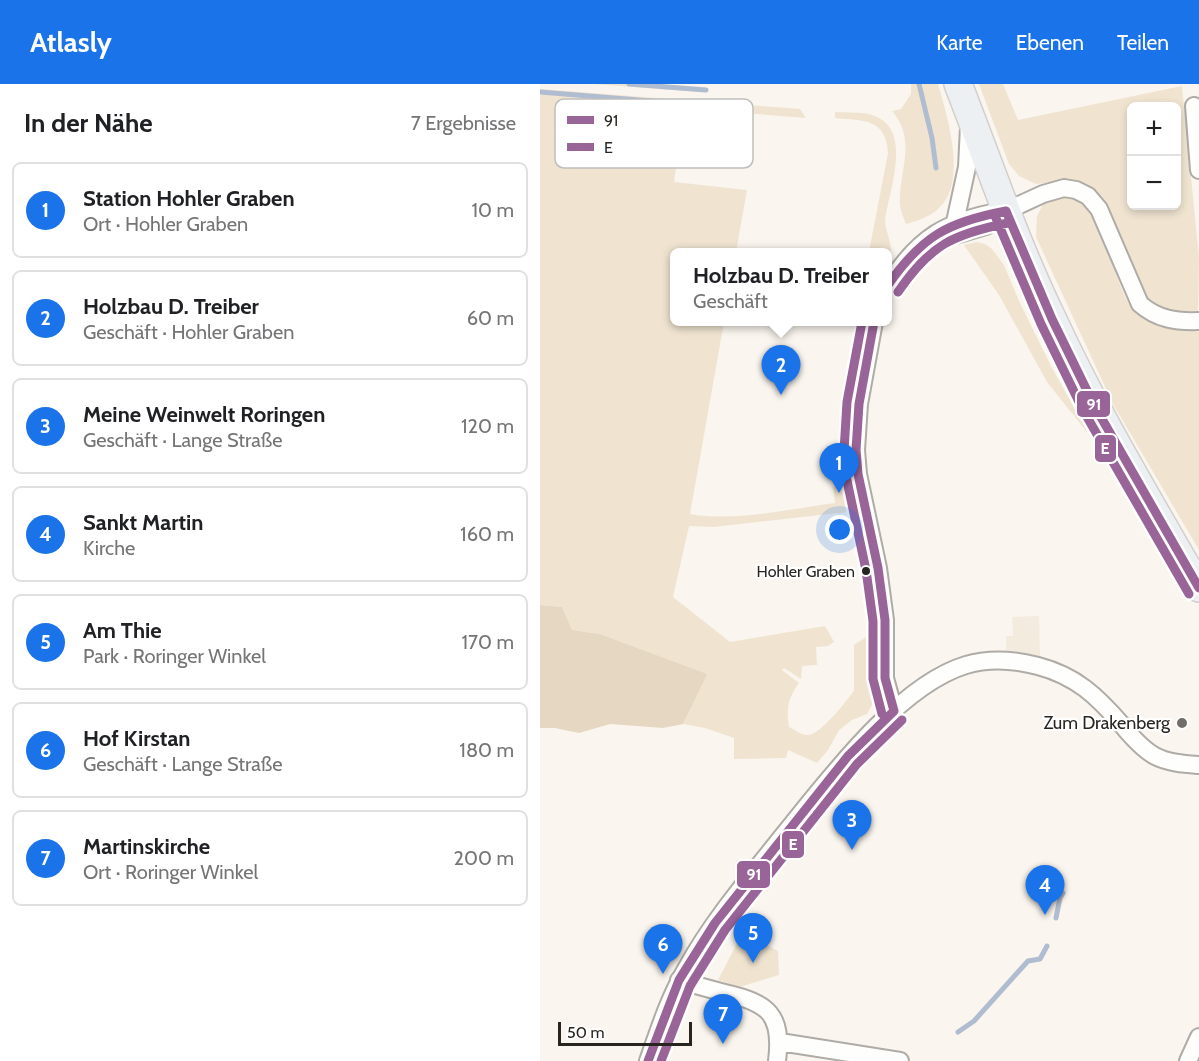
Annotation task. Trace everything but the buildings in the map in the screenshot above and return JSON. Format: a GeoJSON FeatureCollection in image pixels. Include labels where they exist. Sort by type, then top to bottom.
{"type":"FeatureCollection","features":[{"type":"Feature","properties":{"kind":"main road"},"geometry":{"type":"LineString","coordinates":[[958,84],[1006,211],[1052,319],[1094,405],[1199,588]]}},
{"type":"Feature","properties":{"kind":"street"},"geometry":{"type":"LineString","coordinates":[[1194,106],[1199,171]]}},
{"type":"Feature","properties":{"kind":"street"},"geometry":{"type":"LineString","coordinates":[[955,222],[967,167],[970,114]]}},
{"type":"Feature","properties":{"kind":"street"},"geometry":{"type":"LineString","coordinates":[[892,280],[911,254],[937,231],[955,222],[1006,211],[1054,190],[1070,188],[1094,201],[1099,209],[1140,304],[1148,311],[1166,319],[1199,321]]}},
{"type":"Feature","properties":{"kind":"street"},"geometry":{"type":"LineString","coordinates":[[922,245],[986,226],[1006,211]]}},
{"type":"Feature","properties":{"kind":"street"},"geometry":{"type":"LineString","coordinates":[[873,326],[859,404],[856,450],[858,474],[878,571],[885,620],[885,678],[894,711]]}},
{"type":"Feature","properties":{"kind":"street"},"geometry":{"type":"LineString","coordinates":[[648,1061],[679,980],[715,922],[748,878],[848,756],[894,711],[937,678],[967,665],[996,661],[1051,670],[1082,685],[1100,700],[1153,755],[1175,762],[1199,765]]}},
{"type":"Feature","properties":{"kind":"street"},"geometry":{"type":"LineString","coordinates":[[679,980],[751,999],[766,1009],[778,1029],[780,1042],[777,1061]]}},
{"type":"Feature","properties":{"kind":"street"},"geometry":{"type":"LineString","coordinates":[[1188,1061],[1199,1036]]}},
{"type":"Feature","properties":{"kind":"street"},"geometry":{"type":"LineString","coordinates":[[780,1042],[900,1061]]}},
{"type":"Feature","properties":{"kind":"shaded area"},"geometry":{"type":"Polygon","coordinates":[[[594,84],[653,84],[700,88],[699,92],[594,84]]]}},
{"type":"Feature","properties":{"kind":"shaded area"},"geometry":{"type":"Polygon","coordinates":[[[911,84],[938,84],[950,130],[954,166],[948,196],[939,208],[928,216],[906,224],[900,206],[905,157],[904,134],[900,122],[892,111],[901,109],[911,94],[911,84]]]}},
{"type":"Feature","properties":{"kind":"shaded area"},"geometry":{"type":"Polygon","coordinates":[[[979,84],[1003,84],[1018,120],[1182,86],[1199,258],[1198,311],[1178,312],[1161,308],[1143,295],[1107,210],[1062,181],[1036,184],[1019,176],[1009,164],[979,84]]]}},
{"type":"Feature","properties":{"kind":"shaded area"},"geometry":{"type":"Polygon","coordinates":[[[540,89],[670,99],[555,99],[555,168],[676,168],[674,182],[747,190],[737,248],[670,248],[670,326],[723,326],[690,514],[743,516],[835,503],[833,487],[843,485],[838,438],[842,391],[852,393],[848,423],[848,452],[856,511],[713,527],[689,526],[673,597],[730,642],[825,626],[834,642],[828,646],[816,647],[817,665],[802,666],[801,679],[784,668],[782,670],[799,683],[789,704],[789,727],[805,735],[819,730],[854,691],[854,645],[875,631],[873,703],[867,714],[852,720],[839,730],[828,750],[817,763],[788,750],[786,758],[734,759],[734,738],[705,728],[683,724],[706,674],[600,634],[572,630],[562,607],[540,605],[540,89]]]}},
{"type":"Feature","properties":{"kind":"shaded area"},"geometry":{"type":"Polygon","coordinates":[[[753,105],[800,109],[806,118],[753,114],[753,105]]]}},
{"type":"Feature","properties":{"kind":"shaded area"},"geometry":{"type":"Polygon","coordinates":[[[835,112],[872,115],[888,125],[894,136],[896,164],[885,220],[891,248],[870,248],[888,153],[883,133],[871,123],[835,118],[835,112]]]}},
{"type":"Feature","properties":{"kind":"shaded area"},"geometry":{"type":"Polygon","coordinates":[[[1060,197],[1078,201],[1090,211],[1100,225],[1119,281],[1126,298],[1135,311],[1162,327],[1199,332],[1199,550],[1113,404],[1036,237],[1037,216],[1043,204],[1060,197]]]}},
{"type":"Feature","properties":{"kind":"shaded area"},"geometry":{"type":"Polygon","coordinates":[[[977,242],[992,249],[1004,265],[1051,366],[1104,454],[1047,382],[999,295],[964,245],[977,242]]]}},
{"type":"Feature","properties":{"kind":"shaded area"},"geometry":{"type":"Polygon","coordinates":[[[855,326],[863,326],[857,363],[848,361],[855,326]]]}},
{"type":"Feature","properties":{"kind":"shaded area"},"geometry":{"type":"Polygon","coordinates":[[[540,605],[562,607],[572,630],[600,634],[707,674],[683,724],[663,728],[610,724],[579,733],[555,728],[540,728],[540,605]]]}},
{"type":"Feature","properties":{"kind":"shaded area"},"geometry":{"type":"Polygon","coordinates":[[[1039,616],[1040,656],[1006,650],[1006,636],[1013,636],[1012,617],[1039,616]]]}},
{"type":"Feature","properties":{"kind":"shaded area"},"geometry":{"type":"Polygon","coordinates":[[[743,932],[778,951],[779,975],[740,987],[718,980],[743,932]]]}},
{"type":"Feature","properties":{"kind":"waterway"},"geometry":{"type":"LineString","coordinates":[[629,84],[706,90]]}},
{"type":"Feature","properties":{"kind":"waterway"},"geometry":{"type":"LineString","coordinates":[[919,84],[932,138],[936,168]]}},
{"type":"Feature","properties":{"kind":"waterway"},"geometry":{"type":"LineString","coordinates":[[540,92],[626,99]]}},
{"type":"Feature","properties":{"kind":"waterway"},"geometry":{"type":"LineString","coordinates":[[853,362],[859,326]]}},
{"type":"Feature","properties":{"kind":"waterway"},"geometry":{"type":"LineString","coordinates":[[845,469],[843,427],[848,392]]}},
{"type":"Feature","properties":{"kind":"waterway"},"geometry":{"type":"LineString","coordinates":[[847,483],[852,499]]}},
{"type":"Feature","properties":{"kind":"waterway"},"geometry":{"type":"LineString","coordinates":[[1056,918],[1063,893]]}},
{"type":"Feature","properties":{"kind":"waterway"},"geometry":{"type":"LineString","coordinates":[[958,1032],[974,1021],[1028,961],[1040,959],[1047,946]]}},
{"type":"Feature","properties":{"kind":"transit line","name":"91"},"geometry":{"type":"LineString","coordinates":[[1006,211],[1052,319],[1094,405],[1199,588]]}},
{"type":"Feature","properties":{"kind":"transit line","name":"91"},"geometry":{"type":"LineString","coordinates":[[892,279],[913,254],[938,234],[968,220],[1006,211]]}},
{"type":"Feature","properties":{"kind":"transit line","name":"E"},"geometry":{"type":"LineString","coordinates":[[995,216],[1041,324],[1083,410],[1189,594]]}},
{"type":"Feature","properties":{"kind":"transit line","name":"E"},"geometry":{"type":"LineString","coordinates":[[898,292],[921,263],[944,244],[972,232],[1008,223]]}},
{"type":"Feature","properties":{"kind":"transit line","name":"E"},"geometry":{"type":"LineString","coordinates":[[861,326],[847,402],[844,451],[846,476],[866,570],[873,621],[873,679],[882,714]]}},
{"type":"Feature","properties":{"kind":"transit line","name":"91"},"geometry":{"type":"LineString","coordinates":[[873,326],[859,404],[856,450],[858,474],[878,568],[885,620],[885,678],[894,711]]}},
{"type":"Feature","properties":{"kind":"transit line","name":"91"},"geometry":{"type":"LineString","coordinates":[[648,1061],[679,980],[715,923],[848,756],[894,711]]}},
{"type":"Feature","properties":{"kind":"transit line","name":"E"},"geometry":{"type":"LineString","coordinates":[[661,1061],[690,986],[725,930],[857,764],[902,720]]}},
{"type":"Feature","properties":{"kind":"place","name":"Holzbau D. Treiber"},"geometry":{"type":"Point","coordinates":[781,395]}},
{"type":"Feature","properties":{"kind":"place","name":"Station Hohler Graben"},"geometry":{"type":"Point","coordinates":[839,493]}},
{"type":"Feature","properties":{"kind":"place","name":"Hohler Graben"},"geometry":{"type":"Point","coordinates":[866,571]}},
{"type":"Feature","properties":{"kind":"place","name":"Zum Drakenberg"},"geometry":{"type":"Point","coordinates":[1182,723]}},
{"type":"Feature","properties":{"kind":"place","name":"Meine Weinwelt Roringen"},"geometry":{"type":"Point","coordinates":[852,850]}},
{"type":"Feature","properties":{"kind":"place","name":"Sankt Martin"},"geometry":{"type":"Point","coordinates":[1045,915]}},
{"type":"Feature","properties":{"kind":"place","name":"Am Thie"},"geometry":{"type":"Point","coordinates":[753,963]}},
{"type":"Feature","properties":{"kind":"place","name":"Hof Kirstan"},"geometry":{"type":"Point","coordinates":[663,974]}},
{"type":"Feature","properties":{"kind":"place","name":"Martinskirche"},"geometry":{"type":"Point","coordinates":[723,1044]}}]}
